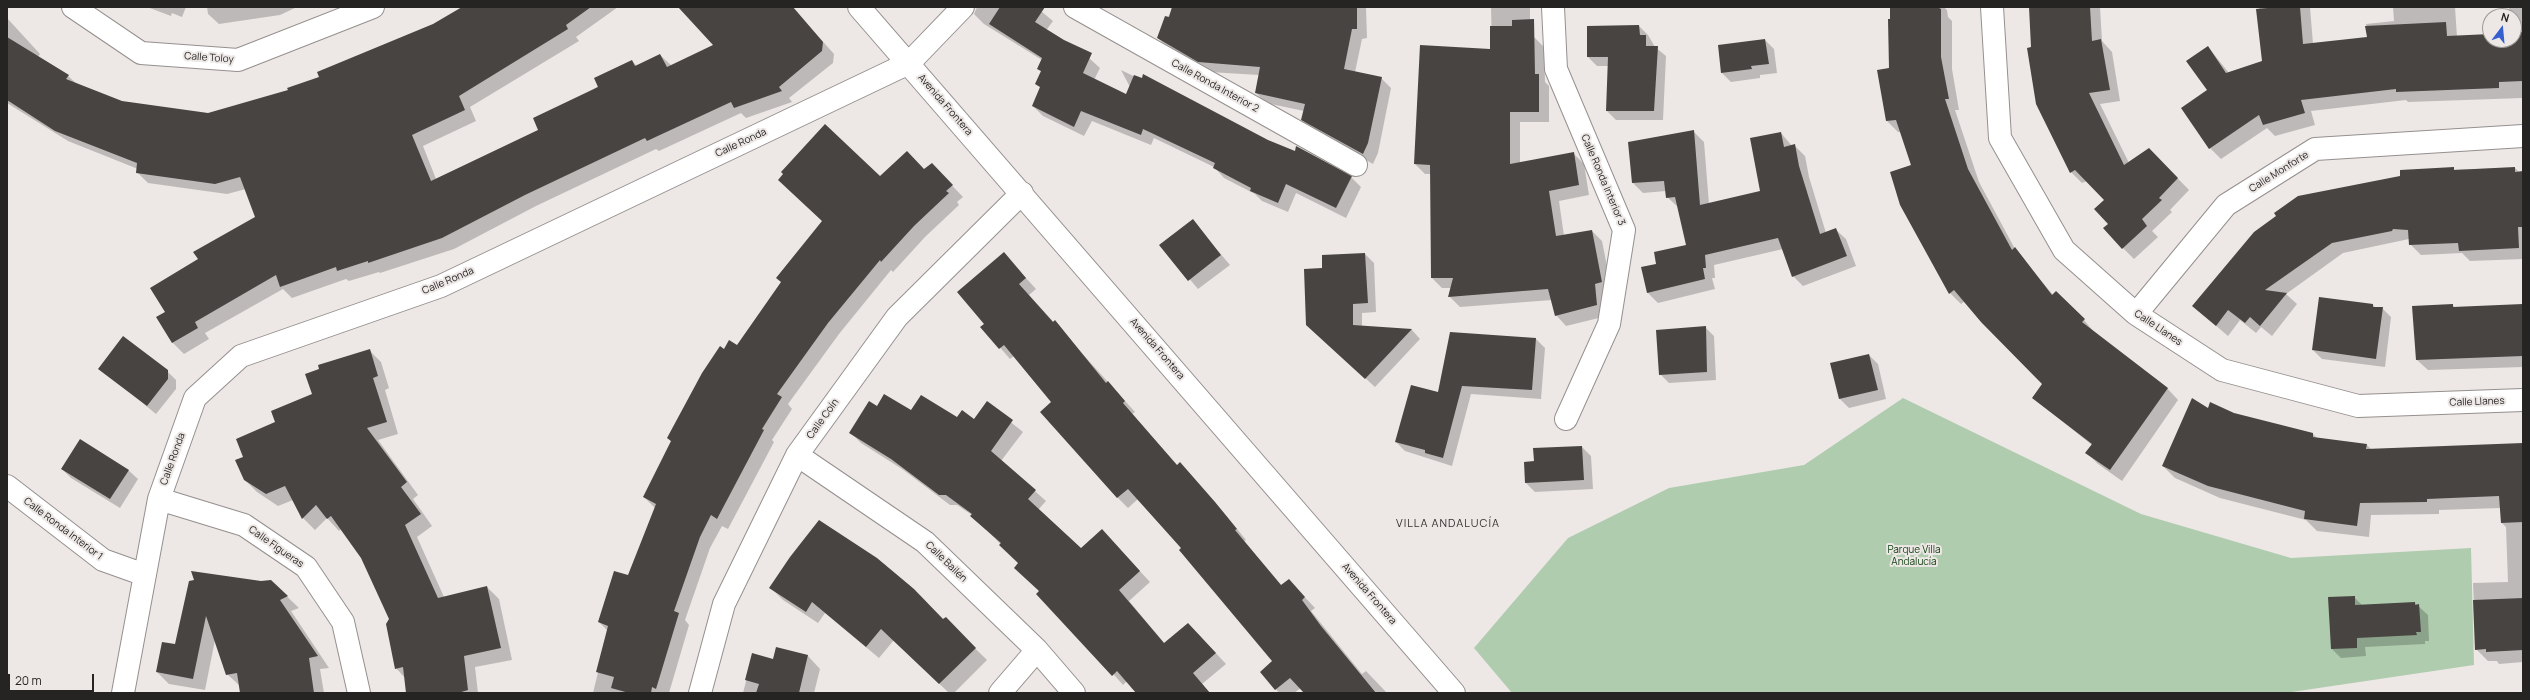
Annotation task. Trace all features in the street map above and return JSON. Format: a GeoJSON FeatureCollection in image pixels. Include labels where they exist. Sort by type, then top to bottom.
{"type":"FeatureCollection","features":[{"type":"Feature","properties":{"kind":"street","name":"Calle Toloy"},"geometry":{"type":"LineString","coordinates":[[73,7],[141,53],[238,60],[373,7]]}},
{"type":"Feature","properties":{"kind":"street","name":"Avenida Frontera"},"geometry":{"type":"LineString","coordinates":[[859,7],[1022,193],[1454,693]]}},
{"type":"Feature","properties":{"kind":"street","name":"Calle Ronda"},"geometry":{"type":"LineString","coordinates":[[123,693],[159,499],[195,398],[241,356],[441,286],[909,63],[963,7]]}},
{"type":"Feature","properties":{"kind":"street","name":"Calle Ronda Interior 2"},"geometry":{"type":"LineString","coordinates":[[1075,7],[1356,165]]}},
{"type":"Feature","properties":{"kind":"street","name":"Calle Ronda Interior 3"},"geometry":{"type":"LineString","coordinates":[[1553,7],[1556,69],[1624,230],[1609,324],[1566,419]]}},
{"type":"Feature","properties":{"kind":"street","name":"Calle Llanes"},"geometry":{"type":"LineString","coordinates":[[1992,7],[2000,138],[2064,250],[2136,314],[2222,370],[2358,406],[2523,400]]}},
{"type":"Feature","properties":{"kind":"street","name":"Calle Monforte"},"geometry":{"type":"LineString","coordinates":[[2136,314],[2226,205],[2315,149],[2523,136]]}},
{"type":"Feature","properties":{"kind":"street","name":"Calle Coín"},"geometry":{"type":"LineString","coordinates":[[700,693],[724,604],[797,455],[897,317],[1022,193]]}},
{"type":"Feature","properties":{"kind":"street","name":"Calle Bailén"},"geometry":{"type":"LineString","coordinates":[[797,455],[925,542],[1037,650],[1074,693]]}},
{"type":"Feature","properties":{"kind":"street","name":"Calle Ronda Interior 1"},"geometry":{"type":"LineString","coordinates":[[7,486],[103,560],[145,575]]}},
{"type":"Feature","properties":{"kind":"street","name":"Calle Figueras"},"geometry":{"type":"LineString","coordinates":[[159,499],[244,525],[306,567],[343,622],[359,693]]}},
{"type":"Feature","properties":{"kind":"street"},"geometry":{"type":"LineString","coordinates":[[1000,693],[1037,650]]}},
{"type":"Feature","properties":{"kind":"green space","name":"Parque Villa Andalucía"},"geometry":{"type":"Polygon","coordinates":[[[1903,398],[2141,514],[2291,558],[2471,548],[2474,665],[2285,693],[1512,693],[1474,648],[1568,538],[1669,488],[1804,465],[1903,398]]]}},
{"type":"Feature","properties":{"kind":"building"},"geometry":{"type":"Polygon","coordinates":[[[462,7],[591,7],[566,25],[568,29],[459,96],[465,110],[412,135],[431,181],[538,130],[533,118],[598,87],[594,78],[632,60],[635,66],[660,54],[667,67],[713,45],[678,7],[793,7],[823,42],[822,51],[779,87],[782,91],[734,108],[731,102],[647,141],[645,138],[525,195],[442,238],[368,263],[368,261],[337,271],[336,267],[280,287],[276,275],[195,322],[198,328],[172,343],[156,317],[165,312],[150,288],[198,259],[193,252],[255,217],[240,177],[215,184],[136,173],[137,163],[55,131],[7,100],[7,37],[69,75],[66,79],[122,101],[208,113],[288,90],[287,88],[319,77],[317,72],[433,24],[462,7]]]}},
{"type":"Feature","properties":{"kind":"building"},"geometry":{"type":"Polygon","coordinates":[[[1000,7],[1045,7],[1035,22],[1064,40],[1092,53],[1083,73],[1126,94],[1134,75],[1142,78],[1143,74],[1268,140],[1295,151],[1296,146],[1352,176],[1336,208],[1286,184],[1278,203],[1250,191],[1251,188],[1213,168],[1215,163],[1143,129],[1141,135],[1081,111],[1074,127],[1032,106],[1040,87],[1035,84],[1041,71],[1037,69],[1042,58],[989,24],[1000,7]]]}},
{"type":"Feature","properties":{"kind":"building"},"geometry":{"type":"Polygon","coordinates":[[[1172,7],[1357,7],[1357,29],[1352,29],[1344,69],[1382,77],[1368,143],[1363,154],[1301,120],[1305,104],[1255,93],[1260,67],[1198,62],[1157,38],[1165,16],[1169,17],[1172,7]]]}},
{"type":"Feature","properties":{"kind":"building"},"geometry":{"type":"Polygon","coordinates":[[[1890,7],[1937,7],[1941,9],[1941,57],[1949,99],[1945,99],[1968,169],[2012,250],[2015,247],[2052,295],[2056,291],[2085,319],[2082,322],[2168,388],[2110,470],[2085,453],[2092,444],[2032,398],[2042,384],[1981,322],[1954,290],[1949,294],[1900,205],[1890,172],[1911,165],[1896,120],[1886,121],[1877,70],[1889,68],[1888,19],[1890,19],[1890,7]]]}},
{"type":"Feature","properties":{"kind":"building"},"geometry":{"type":"Polygon","coordinates":[[[2029,7],[2090,7],[2092,41],[2101,39],[2110,90],[2089,93],[2124,165],[2149,148],[2178,178],[2159,198],[2162,200],[2142,219],[2147,226],[2122,249],[2103,228],[2108,224],[2094,209],[2104,200],[2075,170],[2070,173],[2036,104],[2027,48],[2031,47],[2029,7]]]}},
{"type":"Feature","properties":{"kind":"building"},"geometry":{"type":"Polygon","coordinates":[[[2300,7],[2303,44],[2367,37],[2365,26],[2446,22],[2447,36],[2482,34],[2482,48],[2522,48],[2523,32],[2523,81],[2499,82],[2499,88],[2396,92],[2396,89],[2301,100],[2305,113],[2263,125],[2259,115],[2209,149],[2181,108],[2207,90],[2186,61],[2208,46],[2226,73],[2262,61],[2256,9],[2300,7]]]}},
{"type":"Feature","properties":{"kind":"building"},"geometry":{"type":"Polygon","coordinates":[[[1534,19],[1535,74],[1539,74],[1539,112],[1510,112],[1510,164],[1574,152],[1579,185],[1549,191],[1556,236],[1592,230],[1602,282],[1595,284],[1597,305],[1555,316],[1548,289],[1448,297],[1453,278],[1431,278],[1430,165],[1414,164],[1420,45],[1490,49],[1490,26],[1512,26],[1512,20],[1534,19]]]}},
{"type":"Feature","properties":{"kind":"building"},"geometry":{"type":"Polygon","coordinates":[[[1639,25],[1640,35],[1646,35],[1646,46],[1658,46],[1654,111],[1606,111],[1608,57],[1587,57],[1587,26],[1639,25]]]}},
{"type":"Feature","properties":{"kind":"building"},"geometry":{"type":"Polygon","coordinates":[[[1765,39],[1769,64],[1751,66],[1752,69],[1721,73],[1718,45],[1765,39]]]}},
{"type":"Feature","properties":{"kind":"building"},"geometry":{"type":"Polygon","coordinates":[[[825,124],[880,176],[907,151],[924,169],[932,163],[953,185],[946,191],[949,193],[914,226],[881,262],[880,260],[828,323],[777,394],[782,397],[762,429],[764,430],[717,519],[711,515],[700,537],[674,611],[679,613],[656,689],[652,687],[651,693],[629,693],[611,688],[614,677],[596,672],[608,626],[598,622],[614,571],[628,575],[656,504],[643,497],[671,441],[667,438],[702,373],[720,346],[724,349],[729,340],[737,345],[781,282],[776,278],[822,221],[778,180],[783,174],[781,172],[825,124]]]}},
{"type":"Feature","properties":{"kind":"building"},"geometry":{"type":"Polygon","coordinates":[[[1694,130],[1700,205],[1760,191],[1750,138],[1781,132],[1784,147],[1795,144],[1799,166],[1820,234],[1836,228],[1847,256],[1792,277],[1778,238],[1705,255],[1706,268],[1703,268],[1705,279],[1647,293],[1641,267],[1656,264],[1654,252],[1686,245],[1675,197],[1666,198],[1664,181],[1632,183],[1628,142],[1694,130]]]}},
{"type":"Feature","properties":{"kind":"building"},"geometry":{"type":"Polygon","coordinates":[[[2454,167],[2454,170],[2515,167],[2515,172],[2523,171],[2523,227],[2518,227],[2519,248],[2459,251],[2458,243],[2409,245],[2408,230],[2393,229],[2392,231],[2332,243],[2265,290],[2287,293],[2260,326],[2250,317],[2245,323],[2228,310],[2216,326],[2192,306],[2254,232],[2276,216],[2274,213],[2298,196],[2400,176],[2400,170],[2454,167]]]}},
{"type":"Feature","properties":{"kind":"building"},"geometry":{"type":"Polygon","coordinates":[[[1193,219],[1221,255],[1188,281],[1159,245],[1193,219]]]}},
{"type":"Feature","properties":{"kind":"building"},"geometry":{"type":"Polygon","coordinates":[[[1004,252],[1026,278],[1019,284],[1053,322],[1055,320],[1106,383],[1108,381],[1125,401],[1123,403],[1177,465],[1180,462],[1215,502],[1237,529],[1235,530],[1281,585],[1289,579],[1305,597],[1302,600],[1321,626],[1376,693],[1304,693],[1290,678],[1275,690],[1260,672],[1272,661],[1179,550],[1181,548],[1128,489],[1117,498],[1040,412],[1051,402],[1004,345],[999,349],[980,327],[984,324],[957,292],[1004,252]]]}},
{"type":"Feature","properties":{"kind":"building"},"geometry":{"type":"Polygon","coordinates":[[[1365,253],[1368,303],[1353,304],[1353,325],[1412,329],[1365,379],[1306,325],[1304,269],[1322,268],[1322,255],[1365,253]]]}},
{"type":"Feature","properties":{"kind":"building"},"geometry":{"type":"Polygon","coordinates":[[[2319,297],[2373,304],[2373,307],[2383,307],[2376,359],[2312,350],[2319,297]]]}},
{"type":"Feature","properties":{"kind":"building"},"geometry":{"type":"Polygon","coordinates":[[[2453,304],[2453,307],[2523,304],[2523,356],[2416,360],[2412,306],[2453,304]]]}},
{"type":"Feature","properties":{"kind":"building"},"geometry":{"type":"Polygon","coordinates":[[[1706,326],[1707,372],[1659,375],[1656,330],[1706,326]]]}},
{"type":"Feature","properties":{"kind":"building"},"geometry":{"type":"Polygon","coordinates":[[[1450,332],[1536,338],[1532,390],[1462,386],[1443,458],[1425,453],[1425,450],[1395,442],[1411,385],[1438,392],[1450,332]]]}},
{"type":"Feature","properties":{"kind":"building"},"geometry":{"type":"Polygon","coordinates":[[[123,336],[168,370],[168,379],[147,406],[98,369],[123,336]]]}},
{"type":"Feature","properties":{"kind":"building"},"geometry":{"type":"Polygon","coordinates":[[[370,349],[378,376],[373,378],[387,422],[367,428],[407,482],[401,487],[421,514],[405,525],[438,598],[487,586],[501,648],[464,656],[468,690],[458,693],[406,693],[403,667],[395,669],[386,624],[389,619],[361,558],[331,516],[327,519],[316,505],[302,519],[285,486],[266,494],[244,480],[235,460],[243,457],[236,439],[275,422],[271,411],[312,394],[305,374],[319,369],[318,365],[370,349]]]}},
{"type":"Feature","properties":{"kind":"building"},"geometry":{"type":"Polygon","coordinates":[[[1869,354],[1878,390],[1839,399],[1830,363],[1869,354]]]}},
{"type":"Feature","properties":{"kind":"building"},"geometry":{"type":"Polygon","coordinates":[[[884,394],[911,410],[921,395],[957,417],[962,410],[974,419],[987,401],[1013,420],[991,451],[1036,490],[1028,499],[1081,548],[1102,529],[1140,571],[1119,590],[1164,643],[1188,623],[1216,653],[1193,673],[1210,693],[1136,693],[1117,671],[1112,676],[1036,594],[1039,591],[1014,568],[1018,563],[999,545],[1001,543],[970,516],[972,514],[946,495],[939,495],[891,459],[849,433],[869,401],[877,406],[884,394]]]}},
{"type":"Feature","properties":{"kind":"building"},"geometry":{"type":"Polygon","coordinates":[[[2192,398],[2208,408],[2210,402],[2234,413],[2313,433],[2313,437],[2367,444],[2366,449],[2523,443],[2523,522],[2501,523],[2499,496],[2427,499],[2427,502],[2360,503],[2357,526],[2304,519],[2305,511],[2208,486],[2162,466],[2192,398]]]}},
{"type":"Feature","properties":{"kind":"building"},"geometry":{"type":"Polygon","coordinates":[[[80,439],[129,470],[110,499],[61,469],[80,439]]]}},
{"type":"Feature","properties":{"kind":"building"},"geometry":{"type":"Polygon","coordinates":[[[1582,446],[1584,480],[1525,483],[1524,462],[1534,461],[1533,448],[1582,446]]]}},
{"type":"Feature","properties":{"kind":"building"},"geometry":{"type":"Polygon","coordinates":[[[819,520],[877,558],[914,589],[943,619],[946,617],[976,648],[939,684],[881,629],[866,647],[812,602],[806,612],[769,588],[790,557],[819,520]]]}},
{"type":"Feature","properties":{"kind":"building"},"geometry":{"type":"Polygon","coordinates":[[[191,571],[261,581],[271,580],[288,596],[280,600],[318,656],[309,658],[314,693],[240,693],[237,673],[226,675],[206,616],[193,679],[156,672],[162,642],[175,644],[189,581],[194,580],[191,571]]]}},
{"type":"Feature","properties":{"kind":"building"},"geometry":{"type":"Polygon","coordinates":[[[2355,596],[2355,605],[2415,602],[2415,605],[2419,604],[2421,632],[2416,632],[2417,635],[2357,638],[2357,648],[2331,649],[2328,597],[2355,596]]]}},
{"type":"Feature","properties":{"kind":"building"},"geometry":{"type":"Polygon","coordinates":[[[2523,598],[2523,650],[2486,652],[2486,649],[2475,650],[2473,600],[2523,598]]]}},
{"type":"Feature","properties":{"kind":"building"},"geometry":{"type":"Polygon","coordinates":[[[776,647],[808,655],[799,693],[756,693],[759,684],[745,680],[752,653],[773,659],[776,647]]]}},
{"type":"Feature","properties":{"kind":"district","name":"VILLA ANDALUCÍA"},"geometry":{"type":"Point","coordinates":[1448,524]}}]}
